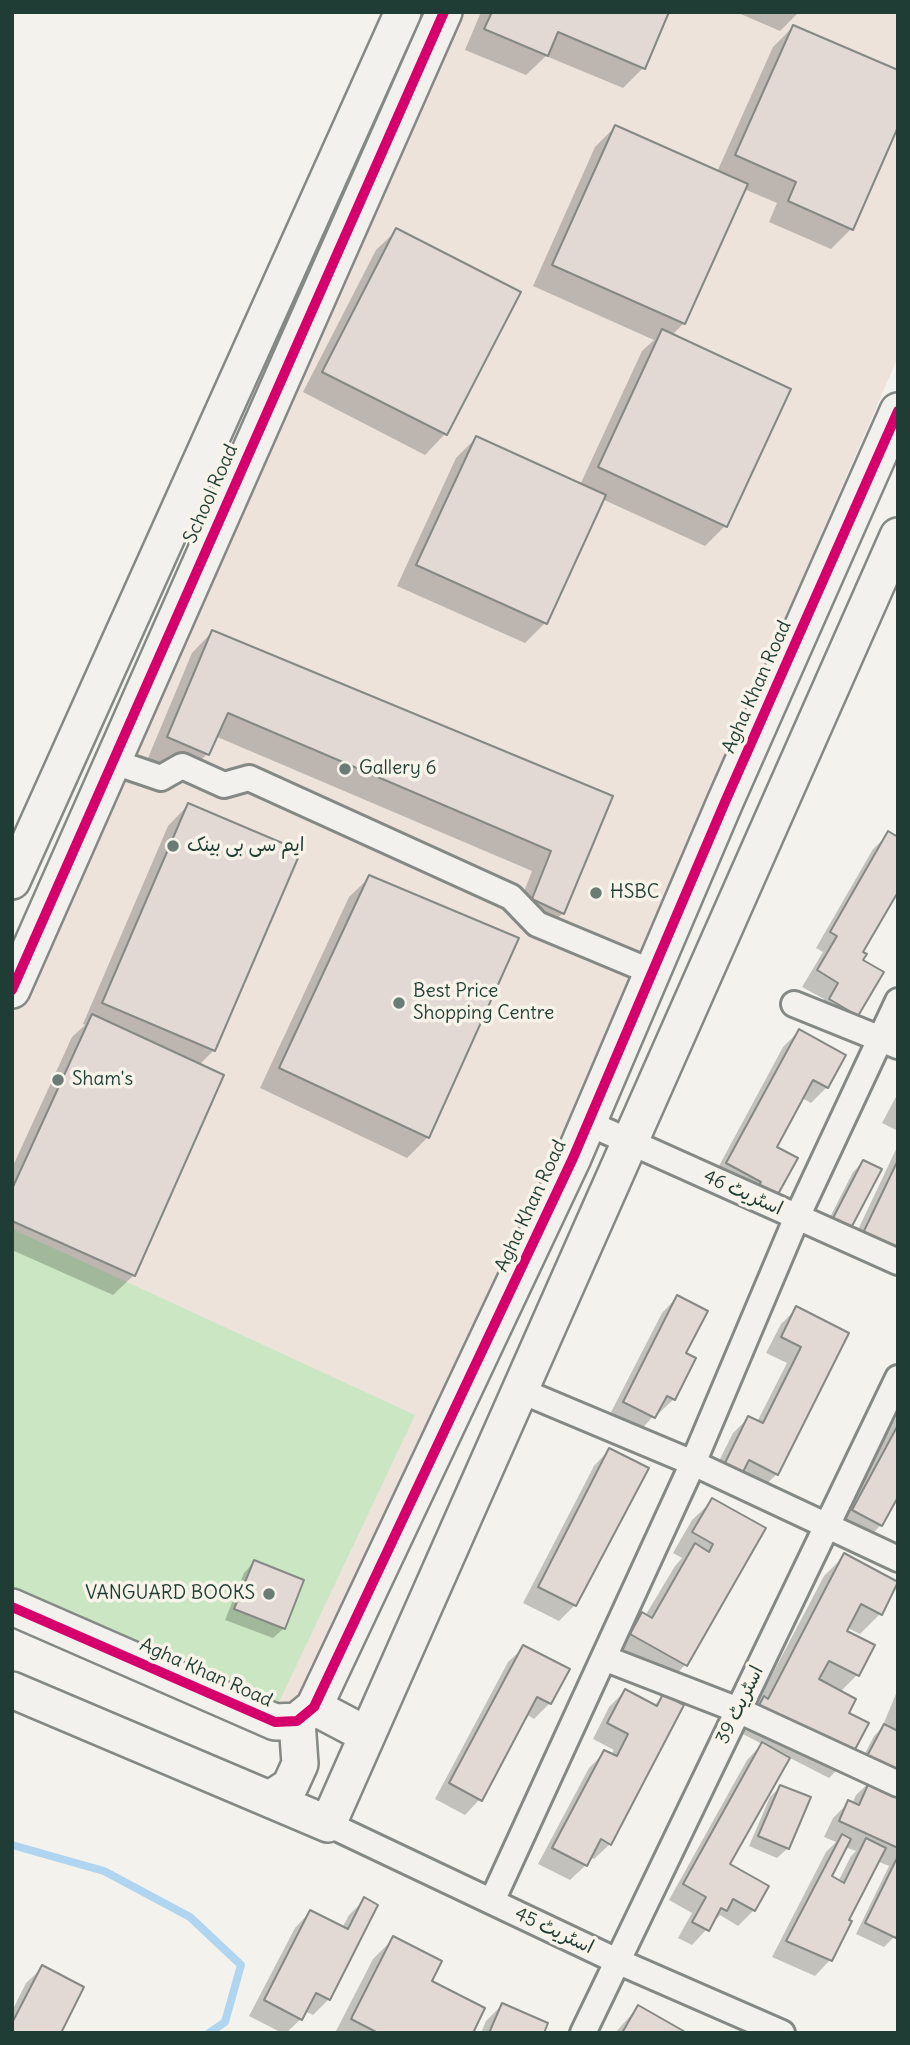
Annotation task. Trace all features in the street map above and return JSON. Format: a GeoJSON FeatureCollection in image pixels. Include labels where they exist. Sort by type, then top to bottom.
{"type":"FeatureCollection","features":[{"type":"Feature","properties":{"kind":"street","name":"School Road"},"geometry":{"type":"LineString","coordinates":[[12,881],[22,835],[251,351],[403,12]]}},
{"type":"Feature","properties":{"kind":"street","name":"School Road"},"geometry":{"type":"LineString","coordinates":[[12,990],[441,13]]}},
{"type":"Feature","properties":{"kind":"street"},"geometry":{"type":"LineString","coordinates":[[251,351],[287,367]]}},
{"type":"Feature","properties":{"kind":"street","name":"Agha Khan Road"},"geometry":{"type":"LineString","coordinates":[[12,1607],[275,1722],[305,1714],[452,1415],[588,1124],[725,802],[898,411]]}},
{"type":"Feature","properties":{"kind":"street"},"geometry":{"type":"LineString","coordinates":[[12,1690],[328,1824],[898,536]]}},
{"type":"Feature","properties":{"kind":"street"},"geometry":{"type":"LineString","coordinates":[[114,762],[161,778],[182,766],[224,785],[249,778],[512,897],[537,924],[652,972]]}},
{"type":"Feature","properties":{"kind":"street"},"geometry":{"type":"LineString","coordinates":[[22,835],[70,859]]}},
{"type":"Feature","properties":{"kind":"street"},"geometry":{"type":"LineString","coordinates":[[12,898],[46,913]]}},
{"type":"Feature","properties":{"kind":"street"},"geometry":{"type":"LineString","coordinates":[[492,1901],[693,1464],[797,1217],[889,1042],[898,1001]]}},
{"type":"Feature","properties":{"kind":"street"},"geometry":{"type":"LineString","coordinates":[[794,1004],[889,1042]]}},
{"type":"Feature","properties":{"kind":"street","name":"اسٹریٹ 46"},"geometry":{"type":"LineString","coordinates":[[588,1124],[898,1262]]}},
{"type":"Feature","properties":{"kind":"street","name":"اسٹریٹ 39"},"geometry":{"type":"LineString","coordinates":[[583,2033],[898,1378]]}},
{"type":"Feature","properties":{"kind":"street"},"geometry":{"type":"LineString","coordinates":[[519,1390],[693,1464],[898,1559]]}},
{"type":"Feature","properties":{"kind":"street"},"geometry":{"type":"LineString","coordinates":[[452,1415],[498,1438]]}},
{"type":"Feature","properties":{"kind":"street"},"geometry":{"type":"LineString","coordinates":[[604,1658],[738,1710],[898,1784]]}},
{"type":"Feature","properties":{"kind":"street"},"geometry":{"type":"LineString","coordinates":[[270,1799],[290,1786],[300,1764],[305,1714],[367,1735]]}},
{"type":"Feature","properties":{"kind":"street","name":"اسٹریٹ 45"},"geometry":{"type":"LineString","coordinates":[[328,1824],[617,1961],[782,2033]]}},
{"type":"Feature","properties":{"kind":"shaded area"},"geometry":{"type":"Polygon","coordinates":[[[460,12],[898,12],[898,357],[298,1742],[12,1624],[12,1018],[460,12]]]}},
{"type":"Feature","properties":{"kind":"green space"},"geometry":{"type":"Polygon","coordinates":[[[12,1229],[415,1415],[279,1702],[12,1587],[12,1229]]]}},
{"type":"Feature","properties":{"kind":"building"},"geometry":{"type":"Polygon","coordinates":[[[492,12],[669,12],[645,69],[558,32],[548,56],[484,29],[492,12]]]}},
{"type":"Feature","properties":{"kind":"building"},"geometry":{"type":"Polygon","coordinates":[[[793,25],[898,70],[898,127],[853,230],[788,201],[796,182],[735,155],[793,25]]]}},
{"type":"Feature","properties":{"kind":"building"},"geometry":{"type":"Polygon","coordinates":[[[615,125],[748,184],[685,324],[552,265],[615,125]]]}},
{"type":"Feature","properties":{"kind":"building"},"geometry":{"type":"Polygon","coordinates":[[[396,228],[521,292],[447,435],[322,372],[396,228]]]}},
{"type":"Feature","properties":{"kind":"building"},"geometry":{"type":"Polygon","coordinates":[[[662,329],[791,389],[727,527],[598,467],[662,329]]]}},
{"type":"Feature","properties":{"kind":"building"},"geometry":{"type":"Polygon","coordinates":[[[476,436],[606,495],[547,624],[416,565],[476,436]]]}},
{"type":"Feature","properties":{"kind":"building"},"geometry":{"type":"Polygon","coordinates":[[[212,630],[613,796],[564,914],[532,899],[551,851],[228,713],[209,755],[167,737],[212,630]]]}},
{"type":"Feature","properties":{"kind":"building"},"geometry":{"type":"Polygon","coordinates":[[[188,803],[301,851],[215,1051],[102,1003],[188,803]]]}},
{"type":"Feature","properties":{"kind":"building"},"geometry":{"type":"Polygon","coordinates":[[[888,831],[898,837],[898,892],[863,952],[867,954],[863,960],[884,972],[858,1016],[829,999],[838,983],[817,970],[837,936],[830,932],[888,831]]]}},
{"type":"Feature","properties":{"kind":"building","name":"Best Price Shopping Centre"},"geometry":{"type":"Polygon","coordinates":[[[369,875],[519,938],[429,1138],[279,1068],[369,875]]]}},
{"type":"Feature","properties":{"kind":"building"},"geometry":{"type":"Polygon","coordinates":[[[92,1014],[224,1075],[135,1276],[12,1221],[12,1189],[92,1014]]]}},
{"type":"Feature","properties":{"kind":"building"},"geometry":{"type":"Polygon","coordinates":[[[799,1029],[846,1055],[828,1088],[813,1080],[777,1147],[798,1158],[777,1196],[758,1187],[761,1182],[726,1163],[799,1029]]]}},
{"type":"Feature","properties":{"kind":"building"},"geometry":{"type":"Polygon","coordinates":[[[863,1160],[882,1169],[851,1228],[833,1218],[863,1160]]]}},
{"type":"Feature","properties":{"kind":"building"},"geometry":{"type":"Polygon","coordinates":[[[898,1160],[898,1243],[896,1248],[863,1233],[898,1160]]]}},
{"type":"Feature","properties":{"kind":"building"},"geometry":{"type":"Polygon","coordinates":[[[677,1295],[708,1311],[686,1353],[696,1358],[675,1400],[667,1396],[655,1418],[623,1402],[677,1295]]]}},
{"type":"Feature","properties":{"kind":"building"},"geometry":{"type":"Polygon","coordinates":[[[796,1306],[849,1333],[778,1475],[749,1460],[740,1478],[722,1469],[748,1416],[763,1423],[801,1347],[781,1337],[796,1306]]]}},
{"type":"Feature","properties":{"kind":"building"},"geometry":{"type":"Polygon","coordinates":[[[898,1425],[898,1497],[882,1526],[852,1510],[898,1425]]]}},
{"type":"Feature","properties":{"kind":"building"},"geometry":{"type":"Polygon","coordinates":[[[609,1448],[649,1468],[576,1606],[538,1587],[609,1448]]]}},
{"type":"Feature","properties":{"kind":"building"},"geometry":{"type":"Polygon","coordinates":[[[712,1498],[766,1528],[687,1666],[630,1634],[642,1612],[652,1618],[695,1543],[709,1552],[713,1544],[692,1532],[712,1498]]]}},
{"type":"Feature","properties":{"kind":"building"},"geometry":{"type":"Polygon","coordinates":[[[844,1553],[898,1582],[882,1615],[861,1604],[847,1631],[875,1645],[859,1676],[829,1661],[819,1679],[856,1699],[849,1713],[869,1723],[850,1759],[756,1711],[764,1696],[768,1699],[844,1553]]]}},
{"type":"Feature","properties":{"kind":"building","name":"VANGUARD BOOKS"},"geometry":{"type":"Polygon","coordinates":[[[254,1560],[304,1580],[285,1629],[234,1609],[254,1560]]]}},
{"type":"Feature","properties":{"kind":"building"},"geometry":{"type":"Polygon","coordinates":[[[523,1645],[570,1669],[551,1704],[537,1697],[482,1801],[449,1783],[523,1645]]]}},
{"type":"Feature","properties":{"kind":"building"},"geometry":{"type":"Polygon","coordinates":[[[625,1689],[657,1706],[663,1694],[684,1705],[611,1845],[601,1839],[587,1866],[552,1848],[604,1750],[617,1756],[628,1734],[607,1723],[625,1689]]]}},
{"type":"Feature","properties":{"kind":"building"},"geometry":{"type":"Polygon","coordinates":[[[884,1724],[898,1731],[898,1775],[866,1758],[884,1724]]]}},
{"type":"Feature","properties":{"kind":"building"},"geometry":{"type":"Polygon","coordinates":[[[762,1742],[790,1758],[730,1864],[769,1886],[755,1911],[733,1899],[727,1911],[721,1908],[709,1931],[692,1922],[706,1897],[683,1884],[762,1742]]]}},
{"type":"Feature","properties":{"kind":"building"},"geometry":{"type":"Polygon","coordinates":[[[871,1778],[898,1790],[898,1848],[839,1821],[848,1800],[859,1805],[871,1778]]]}},
{"type":"Feature","properties":{"kind":"building"},"geometry":{"type":"Polygon","coordinates":[[[780,1785],[811,1797],[789,1849],[758,1836],[780,1785]]]}},
{"type":"Feature","properties":{"kind":"building"},"geometry":{"type":"Polygon","coordinates":[[[842,1834],[851,1839],[832,1876],[844,1883],[866,1838],[886,1848],[849,1920],[852,1921],[832,1961],[786,1941],[842,1834]]]}},
{"type":"Feature","properties":{"kind":"building"},"geometry":{"type":"Polygon","coordinates":[[[898,1856],[898,1933],[896,1938],[865,1923],[898,1856]]]}},
{"type":"Feature","properties":{"kind":"building"},"geometry":{"type":"Polygon","coordinates":[[[364,1897],[378,1905],[330,2000],[316,1993],[302,2020],[264,2000],[310,1910],[348,1929],[364,1897]]]}},
{"type":"Feature","properties":{"kind":"building"},"geometry":{"type":"Polygon","coordinates":[[[393,1936],[442,1961],[432,1981],[485,2008],[473,2033],[378,2033],[351,2019],[393,1936]]]}},
{"type":"Feature","properties":{"kind":"building"},"geometry":{"type":"Polygon","coordinates":[[[42,1965],[84,1987],[61,2033],[12,2033],[12,2023],[42,1965]]]}},
{"type":"Feature","properties":{"kind":"building"},"geometry":{"type":"Polygon","coordinates":[[[502,2003],[548,2023],[544,2033],[489,2033],[502,2003]]]}},
{"type":"Feature","properties":{"kind":"building"},"geometry":{"type":"Polygon","coordinates":[[[638,2005],[687,2033],[622,2033],[638,2005]]]}},
{"type":"Feature","properties":{"kind":"waterway"},"geometry":{"type":"LineString","coordinates":[[12,1845],[104,1871],[190,1917],[241,1965],[225,2022],[209,2033]]}},
{"type":"Feature","properties":{"kind":"cycle path"},"geometry":{"type":"LineString","coordinates":[[12,990],[444,12]]}},
{"type":"Feature","properties":{"kind":"cycle path"},"geometry":{"type":"LineString","coordinates":[[12,1607],[275,1722],[297,1721],[314,1707],[573,1158],[725,802],[898,411]]}},
{"type":"Feature","properties":{"kind":"place","name":"Gallery 6"},"geometry":{"type":"Point","coordinates":[345,769]}},
{"type":"Feature","properties":{"kind":"place","name":"ایم سی بی بینک"},"geometry":{"type":"Point","coordinates":[173,846]}},
{"type":"Feature","properties":{"kind":"place","name":"HSBC"},"geometry":{"type":"Point","coordinates":[596,893]}},
{"type":"Feature","properties":{"kind":"place","name":"Best Price Shopping Centre"},"geometry":{"type":"Point","coordinates":[399,1003]}},
{"type":"Feature","properties":{"kind":"place","name":"Sham's"},"geometry":{"type":"Point","coordinates":[58,1080]}},
{"type":"Feature","properties":{"kind":"place","name":"VANGUARD BOOKS"},"geometry":{"type":"Point","coordinates":[269,1594]}}]}
